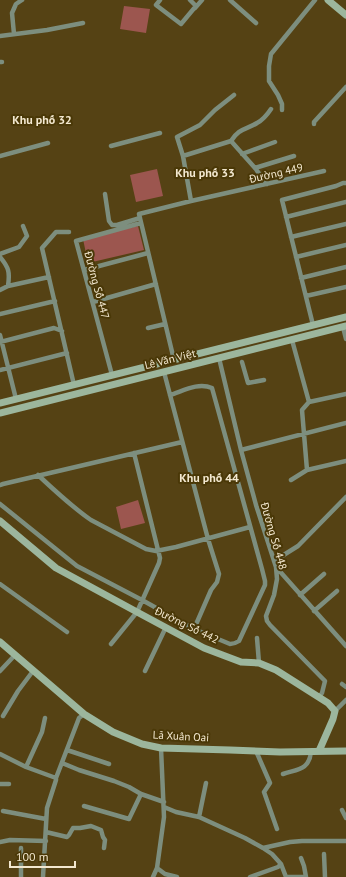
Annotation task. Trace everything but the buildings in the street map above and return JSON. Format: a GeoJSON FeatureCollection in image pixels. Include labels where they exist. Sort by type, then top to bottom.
{"type":"FeatureCollection","features":[{"type":"Feature","properties":{"kind":"main road"},"geometry":{"type":"LineString","coordinates":[[328,0],[346,14]]}},
{"type":"Feature","properties":{"kind":"main road","name":"Lê Văn Việt"},"geometry":{"type":"LineString","coordinates":[[0,403],[346,317]]}},
{"type":"Feature","properties":{"kind":"main road"},"geometry":{"type":"LineString","coordinates":[[314,325],[316,334]]}},
{"type":"Feature","properties":{"kind":"main road","name":"Lê Văn Việt"},"geometry":{"type":"LineString","coordinates":[[0,413],[345,327]]}},
{"type":"Feature","properties":{"kind":"main road"},"geometry":{"type":"LineString","coordinates":[[217,349],[220,358]]}},
{"type":"Feature","properties":{"kind":"main road"},"geometry":{"type":"LineString","coordinates":[[203,353],[206,362]]}},
{"type":"Feature","properties":{"kind":"main road"},"geometry":{"type":"LineString","coordinates":[[174,360],[176,369]]}},
{"type":"Feature","properties":{"kind":"main road"},"geometry":{"type":"LineString","coordinates":[[16,399],[18,409]]}},
{"type":"Feature","properties":{"kind":"main road","name":"Đường Số 442"},"geometry":{"type":"LineString","coordinates":[[0,521],[56,568],[204,648],[241,662],[259,663],[276,670],[328,703],[335,711]]}},
{"type":"Feature","properties":{"kind":"main road","name":"Lã Xuân Oai"},"geometry":{"type":"LineString","coordinates":[[0,642],[84,714],[113,732],[142,744],[161,748],[280,752],[346,751]]}},
{"type":"Feature","properties":{"kind":"main road"},"geometry":{"type":"LineString","coordinates":[[319,751],[335,711]]}},
{"type":"Feature","properties":{"kind":"street"},"geometry":{"type":"LineString","coordinates":[[14,34],[12,13],[16,4],[22,0]]}},
{"type":"Feature","properties":{"kind":"street"},"geometry":{"type":"LineString","coordinates":[[160,0],[156,5],[181,24],[202,0]]}},
{"type":"Feature","properties":{"kind":"street"},"geometry":{"type":"LineString","coordinates":[[190,0],[196,6],[195,8]]}},
{"type":"Feature","properties":{"kind":"street"},"geometry":{"type":"LineString","coordinates":[[230,0],[256,24]]}},
{"type":"Feature","properties":{"kind":"street"},"geometry":{"type":"LineString","coordinates":[[282,110],[282,104],[278,95],[269,81],[268,66],[270,54],[315,0]]}},
{"type":"Feature","properties":{"kind":"street"},"geometry":{"type":"LineString","coordinates":[[0,36],[47,30],[83,23]]}},
{"type":"Feature","properties":{"kind":"street"},"geometry":{"type":"LineString","coordinates":[[314,124],[314,122],[346,86]]}},
{"type":"Feature","properties":{"kind":"street"},"geometry":{"type":"LineString","coordinates":[[191,201],[183,156],[177,137],[200,125],[215,110],[234,95]]}},
{"type":"Feature","properties":{"kind":"street"},"geometry":{"type":"LineString","coordinates":[[183,156],[231,141],[238,132],[258,123],[271,109]]}},
{"type":"Feature","properties":{"kind":"street"},"geometry":{"type":"LineString","coordinates":[[110,146],[160,133]]}},
{"type":"Feature","properties":{"kind":"street"},"geometry":{"type":"LineString","coordinates":[[231,141],[267,184]]}},
{"type":"Feature","properties":{"kind":"street"},"geometry":{"type":"LineString","coordinates":[[242,154],[275,142]]}},
{"type":"Feature","properties":{"kind":"street"},"geometry":{"type":"LineString","coordinates":[[0,156],[48,143]]}},
{"type":"Feature","properties":{"kind":"street"},"geometry":{"type":"LineString","coordinates":[[255,168],[294,156]]}},
{"type":"Feature","properties":{"kind":"street","name":"Đường 449"},"geometry":{"type":"LineString","coordinates":[[140,218],[191,201],[324,171]]}},
{"type":"Feature","properties":{"kind":"street"},"geometry":{"type":"LineString","coordinates":[[314,325],[282,200],[346,183]]}},
{"type":"Feature","properties":{"kind":"street"},"geometry":{"type":"LineString","coordinates":[[105,194],[109,221],[112,225],[116,226],[140,218],[174,360]]}},
{"type":"Feature","properties":{"kind":"street"},"geometry":{"type":"LineString","coordinates":[[286,217],[346,202]]}},
{"type":"Feature","properties":{"kind":"street","name":"Đường Số 447"},"geometry":{"type":"LineString","coordinates":[[112,375],[76,241],[140,218]]}},
{"type":"Feature","properties":{"kind":"street"},"geometry":{"type":"LineString","coordinates":[[291,237],[346,224]]}},
{"type":"Feature","properties":{"kind":"street"},"geometry":{"type":"LineString","coordinates":[[0,254],[19,247],[27,236],[23,226]]}},
{"type":"Feature","properties":{"kind":"street"},"geometry":{"type":"LineString","coordinates":[[69,232],[56,232],[42,248],[74,385]]}},
{"type":"Feature","properties":{"kind":"street"},"geometry":{"type":"LineString","coordinates":[[296,257],[346,245]]}},
{"type":"Feature","properties":{"kind":"street"},"geometry":{"type":"LineString","coordinates":[[84,270],[148,253]]}},
{"type":"Feature","properties":{"kind":"street"},"geometry":{"type":"LineString","coordinates":[[0,257],[7,266],[10,276],[8,286]]}},
{"type":"Feature","properties":{"kind":"street"},"geometry":{"type":"LineString","coordinates":[[301,278],[346,267]]}},
{"type":"Feature","properties":{"kind":"street"},"geometry":{"type":"LineString","coordinates":[[0,290],[8,286],[49,277]]}},
{"type":"Feature","properties":{"kind":"street"},"geometry":{"type":"LineString","coordinates":[[93,302],[156,284]]}},
{"type":"Feature","properties":{"kind":"street"},"geometry":{"type":"LineString","coordinates":[[306,296],[346,287]]}},
{"type":"Feature","properties":{"kind":"street"},"geometry":{"type":"LineString","coordinates":[[0,314],[55,301]]}},
{"type":"Feature","properties":{"kind":"street"},"geometry":{"type":"LineString","coordinates":[[148,328],[165,324]]}},
{"type":"Feature","properties":{"kind":"street"},"geometry":{"type":"LineString","coordinates":[[345,327],[346,339]]}},
{"type":"Feature","properties":{"kind":"street"},"geometry":{"type":"LineString","coordinates":[[1,342],[54,328],[62,331]]}},
{"type":"Feature","properties":{"kind":"street"},"geometry":{"type":"LineString","coordinates":[[0,335],[16,399]]}},
{"type":"Feature","properties":{"kind":"street"},"geometry":{"type":"LineString","coordinates":[[292,340],[309,402]]}},
{"type":"Feature","properties":{"kind":"street"},"geometry":{"type":"LineString","coordinates":[[0,370],[67,353]]}},
{"type":"Feature","properties":{"kind":"street","name":"Đường Số 448"},"geometry":{"type":"LineString","coordinates":[[220,358],[241,450],[256,505],[275,564],[277,579],[274,595],[266,616],[267,621],[325,681],[322,693],[319,697]]}},
{"type":"Feature","properties":{"kind":"street"},"geometry":{"type":"LineString","coordinates":[[242,362],[245,384],[264,380]]}},
{"type":"Feature","properties":{"kind":"street"},"geometry":{"type":"LineString","coordinates":[[164,372],[219,574],[194,629]]}},
{"type":"Feature","properties":{"kind":"street"},"geometry":{"type":"LineString","coordinates":[[0,504],[74,564],[194,629],[230,644],[239,641],[265,581],[212,388],[198,385],[170,395]]}},
{"type":"Feature","properties":{"kind":"street"},"geometry":{"type":"LineString","coordinates":[[307,470],[302,410],[309,402],[346,394]]}},
{"type":"Feature","properties":{"kind":"street"},"geometry":{"type":"LineString","coordinates":[[241,450],[346,423]]}},
{"type":"Feature","properties":{"kind":"street"},"geometry":{"type":"LineString","coordinates":[[0,485],[182,442]]}},
{"type":"Feature","properties":{"kind":"street"},"geometry":{"type":"LineString","coordinates":[[111,644],[137,612],[160,558],[134,453]]}},
{"type":"Feature","properties":{"kind":"street"},"geometry":{"type":"LineString","coordinates":[[291,480],[307,470],[346,461]]}},
{"type":"Feature","properties":{"kind":"street"},"geometry":{"type":"LineString","coordinates":[[38,475],[56,492],[91,520],[146,549],[156,551],[176,547],[250,526]]}},
{"type":"Feature","properties":{"kind":"street"},"geometry":{"type":"LineString","coordinates":[[346,497],[298,546],[275,564],[300,595],[346,646]]}},
{"type":"Feature","properties":{"kind":"street"},"geometry":{"type":"LineString","coordinates":[[300,595],[324,574]]}},
{"type":"Feature","properties":{"kind":"street"},"geometry":{"type":"LineString","coordinates":[[0,584],[67,632]]}},
{"type":"Feature","properties":{"kind":"street"},"geometry":{"type":"LineString","coordinates":[[314,611],[337,591]]}},
{"type":"Feature","properties":{"kind":"street"},"geometry":{"type":"LineString","coordinates":[[145,671],[166,628]]}},
{"type":"Feature","properties":{"kind":"street"},"geometry":{"type":"LineString","coordinates":[[256,638],[259,663]]}},
{"type":"Feature","properties":{"kind":"street"},"geometry":{"type":"LineString","coordinates":[[0,671],[15,655]]}},
{"type":"Feature","properties":{"kind":"street"},"geometry":{"type":"LineString","coordinates":[[3,716],[18,691],[33,671]]}},
{"type":"Feature","properties":{"kind":"street"},"geometry":{"type":"LineString","coordinates":[[335,711],[346,700]]}},
{"type":"Feature","properties":{"kind":"street"},"geometry":{"type":"LineString","coordinates":[[43,877],[47,808],[66,750],[79,718],[84,714]]}},
{"type":"Feature","properties":{"kind":"street"},"geometry":{"type":"LineString","coordinates":[[26,766],[42,732],[45,718]]}},
{"type":"Feature","properties":{"kind":"street"},"geometry":{"type":"LineString","coordinates":[[153,877],[157,868],[164,817],[161,748]]}},
{"type":"Feature","properties":{"kind":"street"},"geometry":{"type":"LineString","coordinates":[[66,750],[109,764]]}},
{"type":"Feature","properties":{"kind":"street"},"geometry":{"type":"LineString","coordinates":[[256,751],[270,783],[264,792],[277,829]]}},
{"type":"Feature","properties":{"kind":"street"},"geometry":{"type":"LineString","coordinates":[[283,774],[304,767],[308,763],[311,752]]}},
{"type":"Feature","properties":{"kind":"street"},"geometry":{"type":"LineString","coordinates":[[0,760],[1,755],[56,778]]}},
{"type":"Feature","properties":{"kind":"street"},"geometry":{"type":"LineString","coordinates":[[62,763],[79,770],[114,780],[141,794],[164,802]]}},
{"type":"Feature","properties":{"kind":"street"},"geometry":{"type":"LineString","coordinates":[[199,817],[206,783]]}},
{"type":"Feature","properties":{"kind":"street"},"geometry":{"type":"LineString","coordinates":[[0,784],[9,784]]}},
{"type":"Feature","properties":{"kind":"street"},"geometry":{"type":"LineString","coordinates":[[84,806],[129,819],[141,794]]}},
{"type":"Feature","properties":{"kind":"street"},"geometry":{"type":"LineString","coordinates":[[164,807],[176,812],[199,817],[263,848],[272,854],[281,864],[287,877],[306,877],[301,858]]}},
{"type":"Feature","properties":{"kind":"street"},"geometry":{"type":"LineString","coordinates":[[342,810],[346,818]]}},
{"type":"Feature","properties":{"kind":"street"},"geometry":{"type":"LineString","coordinates":[[4,811],[46,819]]}},
{"type":"Feature","properties":{"kind":"street"},"geometry":{"type":"LineString","coordinates":[[46,832],[67,837],[73,828],[90,826],[101,830],[105,840],[104,848]]}},
{"type":"Feature","properties":{"kind":"street"},"geometry":{"type":"LineString","coordinates":[[0,842],[10,840],[46,841]]}},
{"type":"Feature","properties":{"kind":"street"},"geometry":{"type":"LineString","coordinates":[[263,848],[290,842],[346,841]]}},
{"type":"Feature","properties":{"kind":"street"},"geometry":{"type":"LineString","coordinates":[[21,848],[21,877]]}},
{"type":"Feature","properties":{"kind":"street"},"geometry":{"type":"LineString","coordinates":[[324,854],[325,877]]}},
{"type":"Feature","properties":{"kind":"street"},"geometry":{"type":"LineString","coordinates":[[250,877],[278,867],[281,864]]}},
{"type":"Feature","properties":{"kind":"street"},"geometry":{"type":"LineString","coordinates":[[157,868],[164,874],[177,877]]}},
{"type":"Feature","properties":{"kind":"shaded area"},"geometry":{"type":"Polygon","coordinates":[[[124,6],[150,9],[146,33],[120,29],[124,6]]]}},
{"type":"Feature","properties":{"kind":"shaded area"},"geometry":{"type":"Polygon","coordinates":[[[157,169],[163,196],[136,202],[130,175],[157,169]]]}},
{"type":"Feature","properties":{"kind":"shaded area"},"geometry":{"type":"Polygon","coordinates":[[[138,226],[144,250],[88,263],[83,239],[138,226]]]}},
{"type":"Feature","properties":{"kind":"shaded area"},"geometry":{"type":"Polygon","coordinates":[[[138,500],[145,523],[121,529],[116,507],[138,500]]]}},
{"type":"Feature","properties":{"kind":"district","name":"Khu phố 32"},"geometry":{"type":"Point","coordinates":[42,120]}},
{"type":"Feature","properties":{"kind":"district","name":"Khu phố 33"},"geometry":{"type":"Point","coordinates":[205,173]}},
{"type":"Feature","properties":{"kind":"district","name":"Khu phố 44"},"geometry":{"type":"Point","coordinates":[209,478]}}]}
